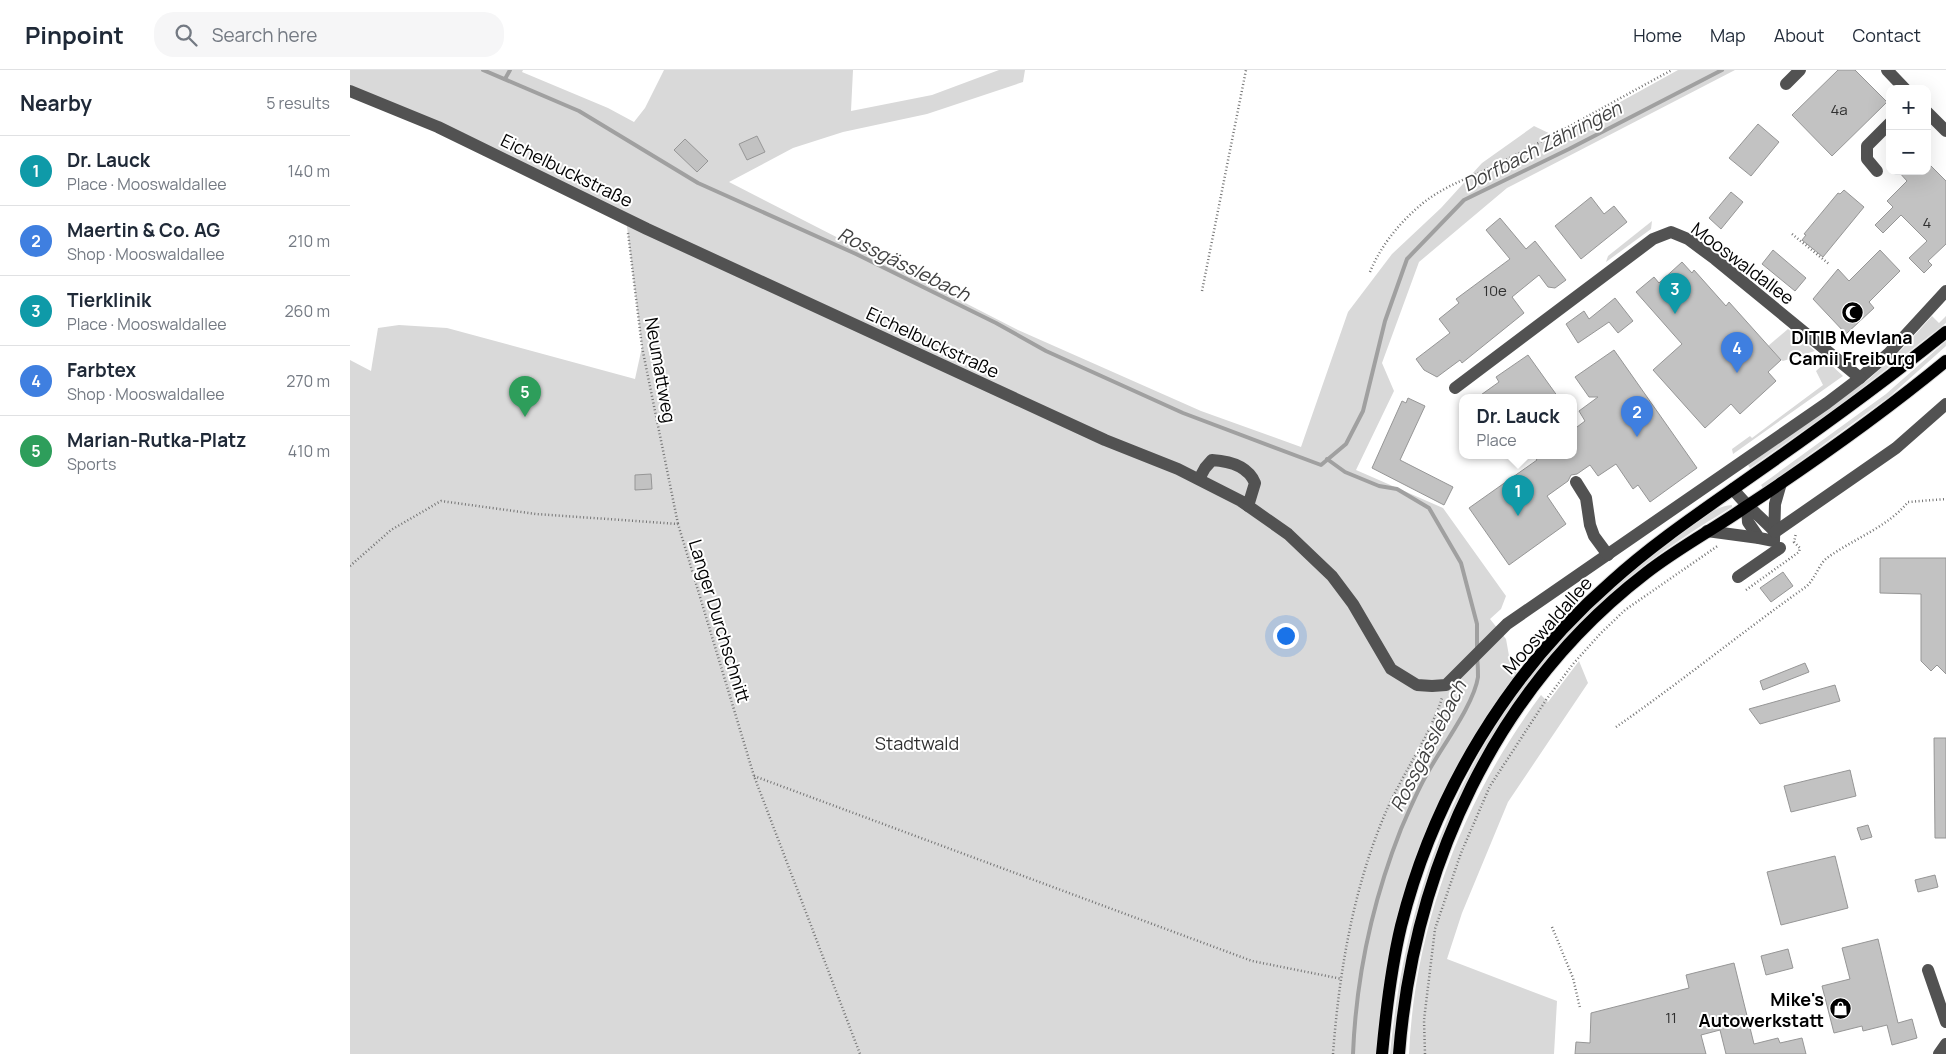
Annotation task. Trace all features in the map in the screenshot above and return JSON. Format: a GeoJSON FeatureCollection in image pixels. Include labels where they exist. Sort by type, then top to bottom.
{"type":"FeatureCollection","features":[{"type":"Feature","properties":{"kind":"main road","name":"Mooswaldallee"},"geometry":{"type":"LineString","coordinates":[[1382,1054],[1394,963],[1402,925],[1417,873],[1438,818],[1460,774],[1490,723],[1541,652],[1576,614],[1654,546],[1843,412],[1946,332]]}},
{"type":"Feature","properties":{"kind":"main road","name":"Mooswaldallee"},"geometry":{"type":"LineString","coordinates":[[1399,1054],[1409,971],[1424,906],[1455,821],[1486,759],[1541,678],[1589,624],[1646,573],[1781,483],[1946,361]]}},
{"type":"Feature","properties":{"kind":"street"},"geometry":{"type":"LineString","coordinates":[[1786,84],[1800,70]]}},
{"type":"Feature","properties":{"kind":"street"},"geometry":{"type":"LineString","coordinates":[[1887,70],[1901,85]]}},
{"type":"Feature","properties":{"kind":"street","name":"Eichelbuckstraße"},"geometry":{"type":"LineString","coordinates":[[350,91],[438,127],[626,219],[1105,440],[1199,479],[1248,506],[1288,534],[1332,576],[1353,604],[1391,669],[1417,685],[1432,686],[1446,684]]}},
{"type":"Feature","properties":{"kind":"street"},"geometry":{"type":"LineString","coordinates":[[1931,116],[1946,131]]}},
{"type":"Feature","properties":{"kind":"street"},"geometry":{"type":"LineString","coordinates":[[1877,171],[1867,159],[1867,146],[1886,127]]}},
{"type":"Feature","properties":{"kind":"street","name":"Mooswaldallee"},"geometry":{"type":"LineString","coordinates":[[1455,388],[1653,239],[1671,232],[1688,239],[1715,259],[1860,378]]}},
{"type":"Feature","properties":{"kind":"street","name":"Mooswaldallee"},"geometry":{"type":"LineString","coordinates":[[1446,684],[1492,641],[1507,624],[1827,403],[1860,378],[1889,353],[1946,291]]}},
{"type":"Feature","properties":{"kind":"street"},"geometry":{"type":"LineString","coordinates":[[1775,532],[1896,448],[1946,404]]}},
{"type":"Feature","properties":{"kind":"street"},"geometry":{"type":"LineString","coordinates":[[1199,479],[1212,460],[1242,467],[1251,474],[1255,483],[1248,506]]}},
{"type":"Feature","properties":{"kind":"street"},"geometry":{"type":"LineString","coordinates":[[1576,482],[1586,498],[1590,525],[1594,536],[1608,555]]}},
{"type":"Feature","properties":{"kind":"street"},"geometry":{"type":"LineString","coordinates":[[1707,531],[1774,541],[1775,504],[1781,483]]}},
{"type":"Feature","properties":{"kind":"street"},"geometry":{"type":"LineString","coordinates":[[1734,489],[1746,507],[1759,515],[1775,532]]}},
{"type":"Feature","properties":{"kind":"street"},"geometry":{"type":"LineString","coordinates":[[1746,507],[1748,522],[1759,538]]}},
{"type":"Feature","properties":{"kind":"street"},"geometry":{"type":"LineString","coordinates":[[1738,577],[1780,548]]}},
{"type":"Feature","properties":{"kind":"street"},"geometry":{"type":"LineString","coordinates":[[1928,970],[1946,1022]]}},
{"type":"Feature","properties":{"kind":"street"},"geometry":{"type":"LineString","coordinates":[[1938,1054],[1946,1044]]}},
{"type":"Feature","properties":{"kind":"path"},"geometry":{"type":"LineString","coordinates":[[1202,291],[1246,70]]}},
{"type":"Feature","properties":{"kind":"path"},"geometry":{"type":"LineString","coordinates":[[1370,272],[1378,253],[1399,226],[1424,202],[1453,184],[1503,162],[1672,70]]}},
{"type":"Feature","properties":{"kind":"path","name":"Neumattweg"},"geometry":{"type":"LineString","coordinates":[[626,219],[642,347],[678,524]]}},
{"type":"Feature","properties":{"kind":"path"},"geometry":{"type":"LineString","coordinates":[[1792,234],[1829,264]]}},
{"type":"Feature","properties":{"kind":"path"},"geometry":{"type":"LineString","coordinates":[[1616,727],[1684,680],[1737,637],[1807,586],[1816,577],[1825,559],[1892,517],[1908,502],[1946,499]]}},
{"type":"Feature","properties":{"kind":"path","name":"Langer Durchschnitt"},"geometry":{"type":"LineString","coordinates":[[350,566],[391,530],[441,501],[536,514],[678,524],[754,776],[860,1054]]}},
{"type":"Feature","properties":{"kind":"path"},"geometry":{"type":"LineString","coordinates":[[1426,1054],[1424,1020],[1435,929],[1460,853],[1490,786],[1546,700],[1573,664],[1600,634],[1625,610],[1731,535]]}},
{"type":"Feature","properties":{"kind":"path"},"geometry":{"type":"LineString","coordinates":[[1333,1054],[1342,978],[1354,913],[1371,851],[1402,778],[1439,708],[1446,684]]}},
{"type":"Feature","properties":{"kind":"path"},"geometry":{"type":"LineString","coordinates":[[754,776],[1252,961],[1342,978]]}},
{"type":"Feature","properties":{"kind":"path"},"geometry":{"type":"LineString","coordinates":[[1552,927],[1573,978],[1580,1008]]}},
{"type":"Feature","properties":{"kind":"green space","name":"Stadtwald"},"geometry":{"type":"Polygon","coordinates":[[[350,70],[523,70],[522,72],[608,108],[634,122],[645,108],[664,70],[853,70],[851,111],[932,95],[999,70],[1025,70],[1023,82],[927,114],[843,132],[793,148],[729,182],[1018,330],[1201,411],[1301,447],[1348,312],[1392,254],[1441,208],[1482,163],[1534,126],[1557,137],[1678,70],[1735,70],[1507,188],[1419,262],[1382,363],[1394,391],[1356,470],[1443,508],[1506,596],[1501,609],[1490,619],[1506,639],[1511,667],[1518,674],[1426,835],[1377,1054],[350,1054],[350,360],[371,371],[378,328],[399,325],[447,328],[635,379],[642,347],[626,219],[350,91],[350,70]]]}},
{"type":"Feature","properties":{"kind":"green space"},"geometry":{"type":"Polygon","coordinates":[[[1652,221],[1651,229],[1606,262],[1608,256],[1652,221]]]}},
{"type":"Feature","properties":{"kind":"green space"},"geometry":{"type":"Polygon","coordinates":[[[1932,316],[1939,323],[1946,316],[1946,323],[1840,405],[1750,468],[1748,465],[1869,379],[1902,349],[1932,316]]]}},
{"type":"Feature","properties":{"kind":"green space"},"geometry":{"type":"Polygon","coordinates":[[[1788,329],[1815,351],[1781,360],[1768,346],[1788,329]]]}},
{"type":"Feature","properties":{"kind":"green space"},"geometry":{"type":"Polygon","coordinates":[[[1946,341],[1946,346],[1889,397],[1763,488],[1761,485],[1886,394],[1946,341]]]}},
{"type":"Feature","properties":{"kind":"green space"},"geometry":{"type":"Polygon","coordinates":[[[1827,361],[1843,376],[1733,454],[1732,449],[1750,436],[1752,438],[1823,385],[1816,371],[1827,361]]]}},
{"type":"Feature","properties":{"kind":"green space"},"geometry":{"type":"Polygon","coordinates":[[[1732,505],[1732,507],[1688,534],[1646,564],[1592,611],[1544,663],[1502,720],[1467,782],[1439,846],[1417,914],[1402,983],[1394,1054],[1390,1054],[1400,980],[1416,909],[1438,842],[1467,777],[1502,716],[1544,659],[1593,606],[1650,557],[1700,518],[1722,507],[1732,505]]]}},
{"type":"Feature","properties":{"kind":"green space"},"geometry":{"type":"Polygon","coordinates":[[[1579,661],[1588,683],[1508,802],[1462,913],[1447,959],[1557,1001],[1554,1054],[1409,1054],[1413,1005],[1421,957],[1448,865],[1467,820],[1488,777],[1513,735],[1541,695],[1548,702],[1579,661]]]}},
{"type":"Feature","properties":{"kind":"building"},"geometry":{"type":"Polygon","coordinates":[[[1838,70],[1855,70],[1886,101],[1832,156],[1792,115],[1838,70]]]}},
{"type":"Feature","properties":{"kind":"building"},"geometry":{"type":"Polygon","coordinates":[[[1758,124],[1779,142],[1751,176],[1729,158],[1758,124]]]}},
{"type":"Feature","properties":{"kind":"building"},"geometry":{"type":"Polygon","coordinates":[[[757,136],[765,152],[747,160],[739,144],[757,136]]]}},
{"type":"Feature","properties":{"kind":"building"},"geometry":{"type":"Polygon","coordinates":[[[685,139],[708,161],[697,172],[674,150],[685,139]]]}},
{"type":"Feature","properties":{"kind":"building"},"geometry":{"type":"Polygon","coordinates":[[[1931,166],[1946,181],[1946,244],[1928,261],[1932,265],[1924,273],[1909,258],[1927,241],[1901,215],[1883,233],[1875,225],[1893,207],[1887,201],[1907,181],[1902,175],[1931,175],[1931,166]]]}},
{"type":"Feature","properties":{"kind":"building"},"geometry":{"type":"Polygon","coordinates":[[[1844,190],[1864,207],[1823,257],[1802,240],[1806,235],[1804,234],[1838,193],[1840,194],[1844,190]]]}},
{"type":"Feature","properties":{"kind":"building"},"geometry":{"type":"Polygon","coordinates":[[[1731,192],[1743,202],[1721,229],[1709,218],[1731,192]]]}},
{"type":"Feature","properties":{"kind":"building"},"geometry":{"type":"Polygon","coordinates":[[[1591,197],[1604,214],[1614,206],[1627,222],[1581,259],[1555,226],[1591,197]]]}},
{"type":"Feature","properties":{"kind":"building"},"geometry":{"type":"Polygon","coordinates":[[[1500,218],[1526,249],[1535,241],[1566,280],[1555,288],[1548,287],[1539,275],[1512,297],[1524,313],[1462,363],[1460,360],[1437,377],[1424,370],[1416,359],[1450,333],[1439,319],[1459,303],[1456,299],[1510,259],[1486,230],[1500,218]]]}},
{"type":"Feature","properties":{"kind":"building"},"geometry":{"type":"Polygon","coordinates":[[[1773,250],[1806,278],[1795,291],[1762,264],[1773,250]]]}},
{"type":"Feature","properties":{"kind":"building"},"geometry":{"type":"Polygon","coordinates":[[[1880,250],[1900,271],[1869,302],[1874,308],[1846,334],[1813,299],[1838,269],[1849,281],[1880,250]]]}},
{"type":"Feature","properties":{"kind":"building"},"geometry":{"type":"Polygon","coordinates":[[[1682,262],[1692,273],[1694,270],[1726,306],[1729,302],[1781,360],[1768,372],[1776,381],[1740,414],[1731,404],[1705,428],[1653,370],[1682,344],[1636,292],[1654,277],[1659,283],[1682,262]]]}},
{"type":"Feature","properties":{"kind":"building"},"geometry":{"type":"Polygon","coordinates":[[[1615,298],[1633,321],[1618,333],[1609,322],[1578,343],[1566,324],[1584,311],[1589,319],[1615,298]]]}},
{"type":"Feature","properties":{"kind":"building"},"geometry":{"type":"Polygon","coordinates":[[[1614,350],[1697,468],[1650,502],[1638,485],[1633,489],[1616,464],[1598,476],[1590,465],[1577,474],[1571,475],[1568,481],[1547,496],[1566,524],[1509,565],[1469,508],[1536,459],[1577,459],[1577,427],[1585,421],[1579,411],[1598,397],[1589,397],[1575,377],[1614,350]]]}},
{"type":"Feature","properties":{"kind":"building"},"geometry":{"type":"Polygon","coordinates":[[[1528,355],[1556,394],[1482,394],[1499,382],[1496,377],[1528,355]]]}},
{"type":"Feature","properties":{"kind":"building"},"geometry":{"type":"Polygon","coordinates":[[[1408,398],[1425,406],[1400,460],[1453,487],[1444,505],[1372,468],[1402,401],[1406,403],[1408,398]]]}},
{"type":"Feature","properties":{"kind":"building"},"geometry":{"type":"Polygon","coordinates":[[[651,474],[652,489],[635,490],[635,475],[651,474]]]}},
{"type":"Feature","properties":{"kind":"building"},"geometry":{"type":"Polygon","coordinates":[[[1880,558],[1946,558],[1946,674],[1937,665],[1931,671],[1921,661],[1921,594],[1880,593],[1880,558]]]}},
{"type":"Feature","properties":{"kind":"building"},"geometry":{"type":"Polygon","coordinates":[[[1783,572],[1793,586],[1771,602],[1760,588],[1783,572]]]}},
{"type":"Feature","properties":{"kind":"building"},"geometry":{"type":"Polygon","coordinates":[[[1805,663],[1809,672],[1763,690],[1760,681],[1805,663]]]}},
{"type":"Feature","properties":{"kind":"building"},"geometry":{"type":"Polygon","coordinates":[[[1835,685],[1840,701],[1760,724],[1749,709],[1835,685]]]}},
{"type":"Feature","properties":{"kind":"building"},"geometry":{"type":"Polygon","coordinates":[[[1934,738],[1946,738],[1946,838],[1935,838],[1934,738]]]}},
{"type":"Feature","properties":{"kind":"building"},"geometry":{"type":"Polygon","coordinates":[[[1850,770],[1856,796],[1791,812],[1784,786],[1850,770]]]}},
{"type":"Feature","properties":{"kind":"building"},"geometry":{"type":"Polygon","coordinates":[[[1868,825],[1872,837],[1861,840],[1857,828],[1868,825]]]}},
{"type":"Feature","properties":{"kind":"building"},"geometry":{"type":"Polygon","coordinates":[[[1835,856],[1848,908],[1781,925],[1767,872],[1835,856]]]}},
{"type":"Feature","properties":{"kind":"building"},"geometry":{"type":"Polygon","coordinates":[[[1935,875],[1938,887],[1918,892],[1915,880],[1935,875]]]}},
{"type":"Feature","properties":{"kind":"building"},"geometry":{"type":"Polygon","coordinates":[[[1878,939],[1898,1023],[1912,1019],[1917,1038],[1892,1045],[1887,1025],[1863,1031],[1862,1026],[1834,1033],[1822,986],[1850,979],[1842,948],[1878,939]]]}},
{"type":"Feature","properties":{"kind":"building"},"geometry":{"type":"Polygon","coordinates":[[[1788,949],[1793,968],[1766,975],[1761,956],[1788,949]]]}},
{"type":"Feature","properties":{"kind":"building"},"geometry":{"type":"Polygon","coordinates":[[[1734,963],[1754,1044],[1778,1038],[1780,1043],[1802,1038],[1806,1054],[1726,1054],[1720,1030],[1701,1035],[1706,1054],[1575,1054],[1576,1042],[1590,1043],[1591,1013],[1689,988],[1686,975],[1734,963]]]}},
{"type":"Feature","properties":{"kind":"waterway","name":"Rossgässlebach"},"geometry":{"type":"LineString","coordinates":[[483,70],[579,111],[698,183],[856,254],[996,323],[1046,351],[1183,413],[1321,465],[1346,444],[1363,411],[1385,321],[1407,259],[1464,200],[1569,149],[1722,70]]}},
{"type":"Feature","properties":{"kind":"waterway"},"geometry":{"type":"LineString","coordinates":[[505,79],[510,70]]}},
{"type":"Feature","properties":{"kind":"waterway","name":"Rossgässlebach"},"geometry":{"type":"LineString","coordinates":[[1327,459],[1345,472],[1379,486],[1397,489],[1429,508],[1461,563],[1477,624],[1477,649]]}},
{"type":"Feature","properties":{"kind":"waterway","name":"Rossgässlebach"},"geometry":{"type":"LineString","coordinates":[[1353,1054],[1362,968],[1382,883],[1401,829],[1416,794],[1470,700],[1478,677],[1477,658]]}},
{"type":"Feature","properties":{"kind":"place","name":"DITIB Mevlana Camii Freiburg"},"geometry":{"type":"Point","coordinates":[1852,312]}},
{"type":"Feature","properties":{"kind":"place","name":"Tierklinik"},"geometry":{"type":"Point","coordinates":[1675,314]}},
{"type":"Feature","properties":{"kind":"place","name":"Farbtex"},"geometry":{"type":"Point","coordinates":[1737,373]}},
{"type":"Feature","properties":{"kind":"place","name":"Marian-Rutka-Platz"},"geometry":{"type":"Point","coordinates":[525,417]}},
{"type":"Feature","properties":{"kind":"place","name":"Maertin & Co. AG"},"geometry":{"type":"Point","coordinates":[1637,437]}},
{"type":"Feature","properties":{"kind":"place","name":"Dr. Lauck"},"geometry":{"type":"Point","coordinates":[1518,516]}},
{"type":"Feature","properties":{"kind":"place","name":"Mike's Autowerkstatt"},"geometry":{"type":"Point","coordinates":[1840,1009]}},
{"type":"Feature","properties":{"kind":"water label","name":"Dorfbach Zähringen"},"geometry":{"type":"Point","coordinates":[1542,146]}}]}
